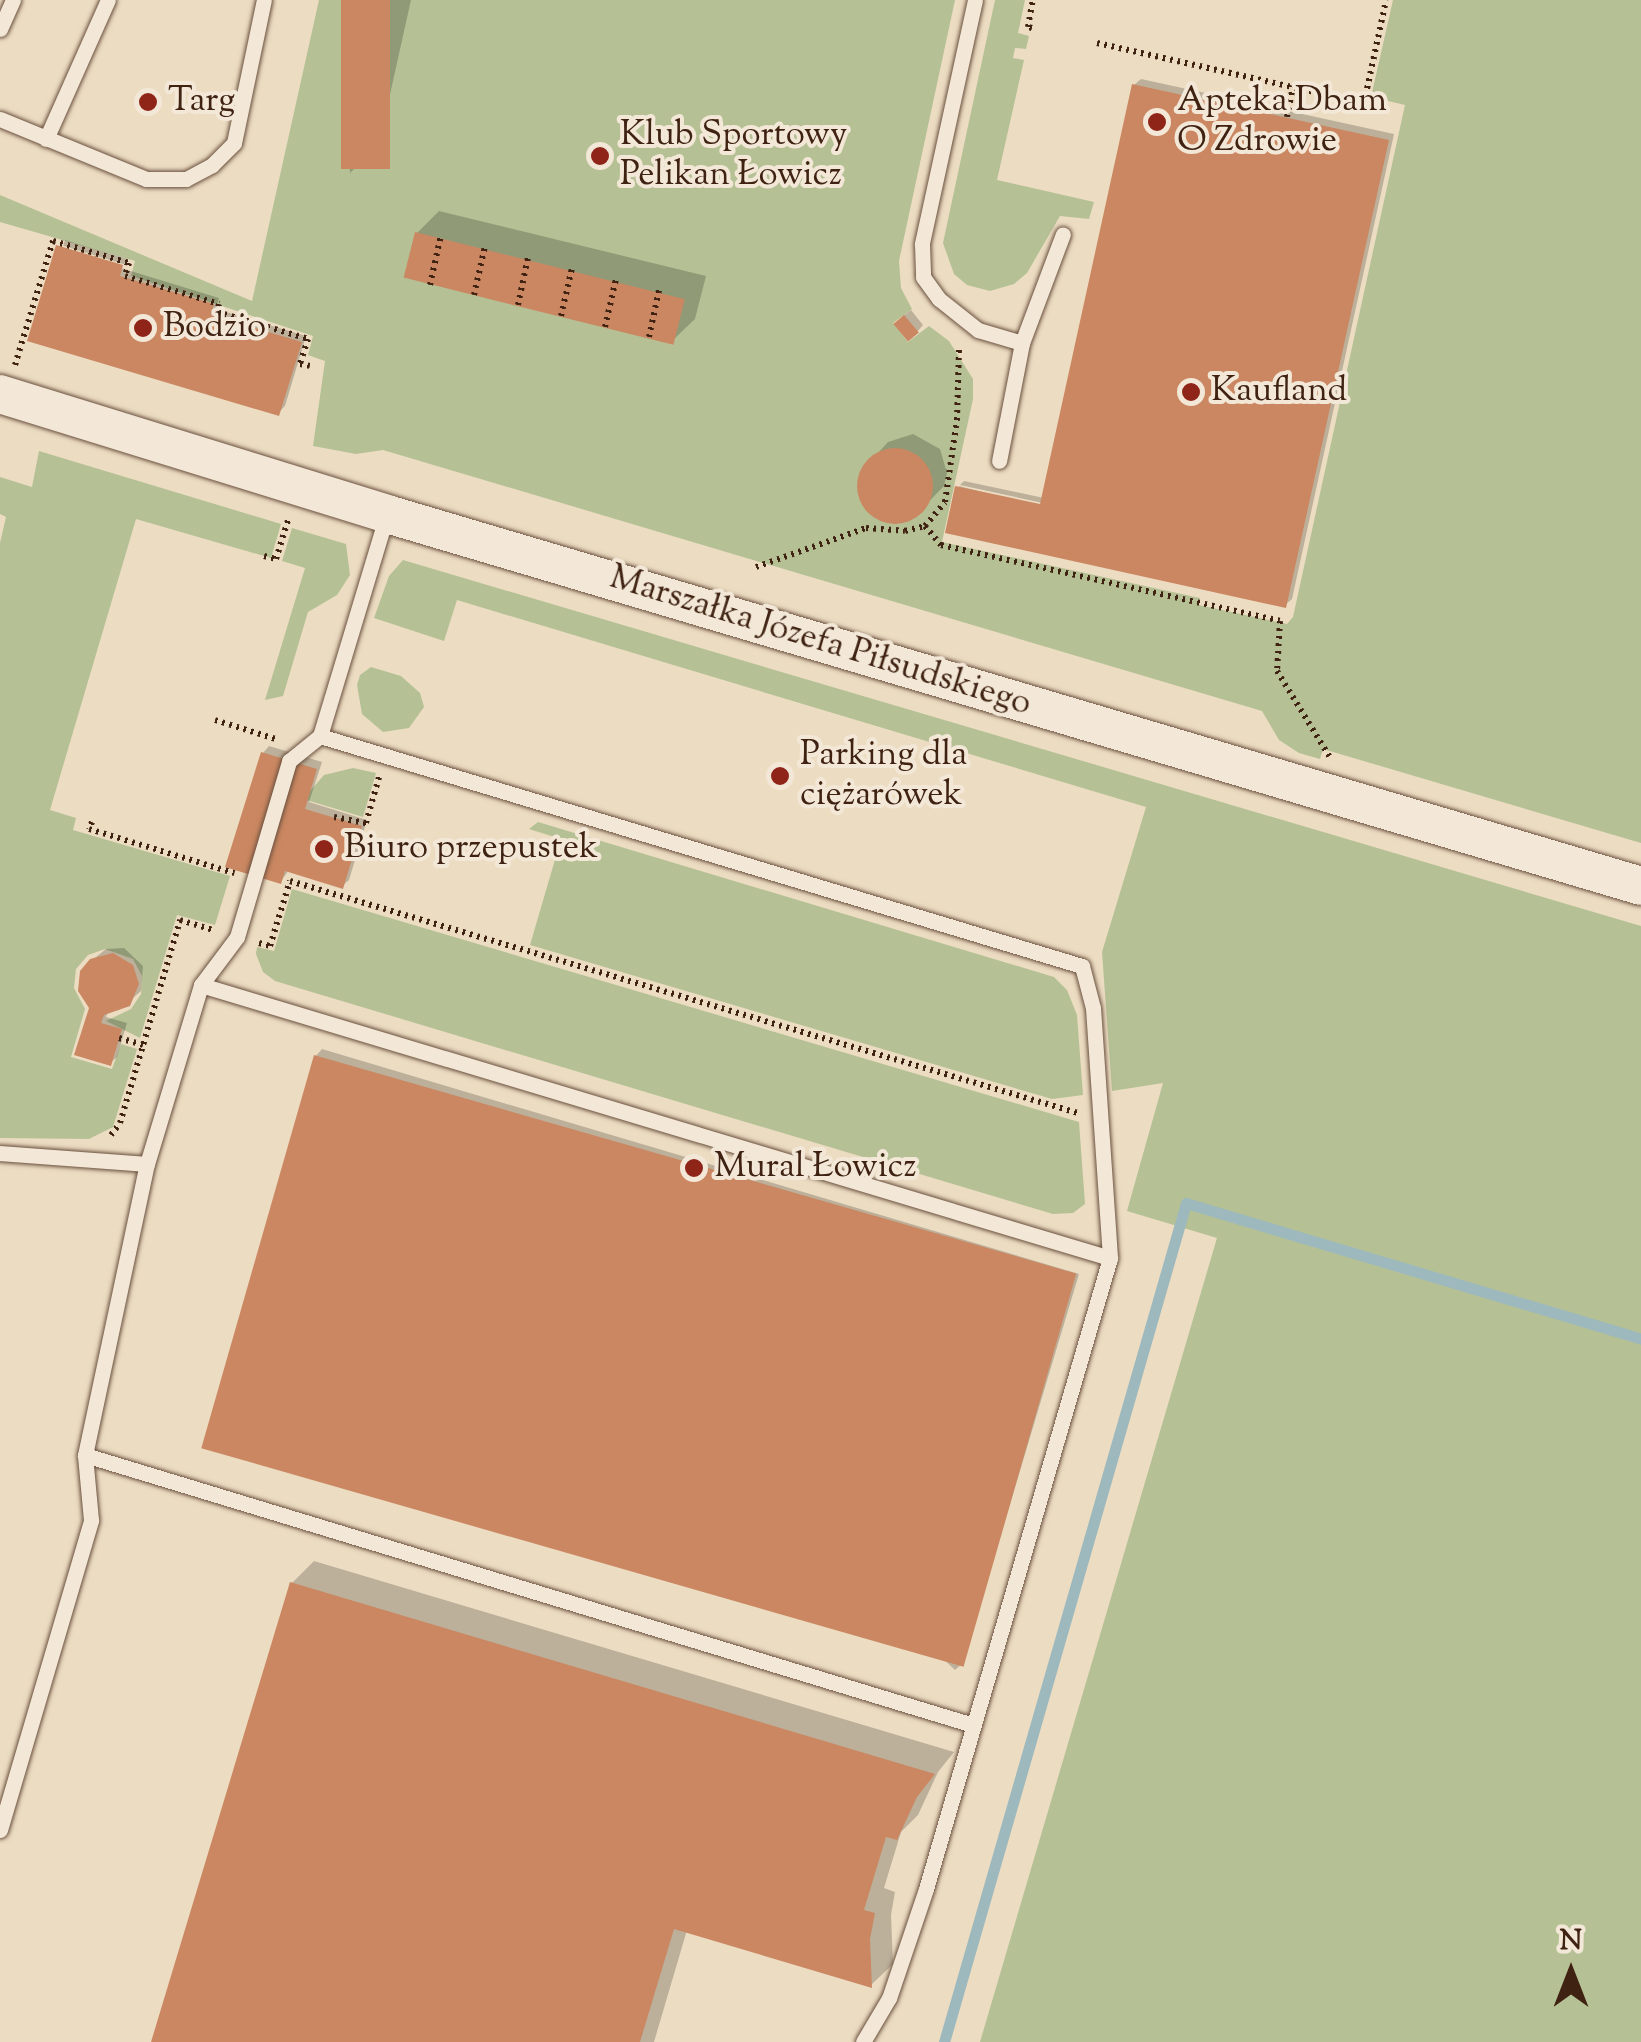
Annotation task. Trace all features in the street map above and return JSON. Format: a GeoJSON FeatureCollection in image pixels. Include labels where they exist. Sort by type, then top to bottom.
{"type":"FeatureCollection","features":[{"type":"Feature","properties":{"kind":"street","name":"Marszałka Józefa Piłsudskiego"},"geometry":{"type":"LineString","coordinates":[[7,383],[388,514],[1641,886]]}},
{"type":"Feature","properties":{"kind":"lane"},"geometry":{"type":"LineString","coordinates":[[0,29],[13,0]]}},
{"type":"Feature","properties":{"kind":"lane"},"geometry":{"type":"LineString","coordinates":[[46,139],[108,0]]}},
{"type":"Feature","properties":{"kind":"lane"},"geometry":{"type":"LineString","coordinates":[[0,119],[146,180],[186,180],[212,166],[234,143],[264,0]]}},
{"type":"Feature","properties":{"kind":"lane"},"geometry":{"type":"LineString","coordinates":[[976,0],[922,244],[922,277],[940,300],[978,330],[1022,343]]}},
{"type":"Feature","properties":{"kind":"lane"},"geometry":{"type":"LineString","coordinates":[[1000,461],[1022,343],[1063,234]]}},
{"type":"Feature","properties":{"kind":"lane"},"geometry":{"type":"LineString","coordinates":[[0,1830],[91,1520],[84,1455],[147,1164],[201,985],[237,936],[289,761],[320,736],[388,514]]}},
{"type":"Feature","properties":{"kind":"lane"},"geometry":{"type":"LineString","coordinates":[[320,736],[1082,966],[1093,1008],[1110,1258],[889,1998],[864,2042]]}},
{"type":"Feature","properties":{"kind":"lane"},"geometry":{"type":"LineString","coordinates":[[201,985],[1110,1258]]}},
{"type":"Feature","properties":{"kind":"lane"},"geometry":{"type":"LineString","coordinates":[[0,1153],[147,1164]]}},
{"type":"Feature","properties":{"kind":"lane"},"geometry":{"type":"LineString","coordinates":[[84,1455],[973,1725]]}},
{"type":"Feature","properties":{"kind":"path"},"geometry":{"type":"LineString","coordinates":[[1032,28],[1028,27],[1033,0]]}},
{"type":"Feature","properties":{"kind":"path"},"geometry":{"type":"LineString","coordinates":[[1096,42],[1364,103],[1386,0]]}},
{"type":"Feature","properties":{"kind":"path"},"geometry":{"type":"LineString","coordinates":[[1286,118],[1292,86]]}},
{"type":"Feature","properties":{"kind":"path"},"geometry":{"type":"LineString","coordinates":[[430,285],[441,236]]}},
{"type":"Feature","properties":{"kind":"path"},"geometry":{"type":"LineString","coordinates":[[7,383],[53,241],[129,264],[126,276],[220,304],[217,312],[308,339],[300,364],[310,366]]}},
{"type":"Feature","properties":{"kind":"path"},"geometry":{"type":"LineString","coordinates":[[474,295],[485,246]]}},
{"type":"Feature","properties":{"kind":"path"},"geometry":{"type":"LineString","coordinates":[[518,306],[528,258]]}},
{"type":"Feature","properties":{"kind":"path"},"geometry":{"type":"LineString","coordinates":[[561,316],[572,268]]}},
{"type":"Feature","properties":{"kind":"path"},"geometry":{"type":"LineString","coordinates":[[605,327],[616,279]]}},
{"type":"Feature","properties":{"kind":"path"},"geometry":{"type":"LineString","coordinates":[[649,337],[659,290]]}},
{"type":"Feature","properties":{"kind":"path"},"geometry":{"type":"LineString","coordinates":[[756,566],[866,528],[906,531],[925,526],[945,502],[957,420],[961,316]]}},
{"type":"Feature","properties":{"kind":"path"},"geometry":{"type":"LineString","coordinates":[[264,556],[276,559],[289,516]]}},
{"type":"Feature","properties":{"kind":"path"},"geometry":{"type":"LineString","coordinates":[[925,526],[941,545],[1280,621],[1277,671],[1333,768]]}},
{"type":"Feature","properties":{"kind":"path"},"geometry":{"type":"LineString","coordinates":[[92,822],[90,830],[176,851],[254,879]]}},
{"type":"Feature","properties":{"kind":"path"},"geometry":{"type":"LineString","coordinates":[[120,1038],[143,1045]]}},
{"type":"Feature","properties":{"kind":"green space"},"geometry":{"type":"Polygon","coordinates":[[[319,0],[955,0],[899,261],[901,288],[912,309],[893,323],[908,342],[929,326],[949,341],[973,379],[973,399],[942,542],[1200,598],[1199,605],[1287,624],[1293,617],[1405,105],[1371,97],[1393,0],[1641,0],[1641,843],[1323,749],[1320,759],[1299,753],[1279,740],[1262,711],[383,450],[356,454],[313,446],[325,361],[308,355],[313,336],[131,276],[135,261],[0,222],[0,195],[252,301],[319,0]]]}},
{"type":"Feature","properties":{"kind":"green space"},"geometry":{"type":"Polygon","coordinates":[[[995,0],[1025,0],[1018,33],[1029,36],[1026,49],[1015,48],[1013,58],[1024,60],[997,180],[1094,202],[1089,219],[1060,216],[1027,273],[1014,284],[990,291],[967,285],[954,274],[943,243],[995,0]]]}},
{"type":"Feature","properties":{"kind":"green space"},"geometry":{"type":"Polygon","coordinates":[[[39,451],[281,524],[271,558],[136,519],[50,810],[76,818],[73,830],[230,876],[215,925],[177,915],[140,1038],[106,1021],[131,1009],[141,994],[142,976],[133,959],[105,949],[88,955],[76,969],[74,988],[85,1009],[71,1057],[112,1069],[121,1044],[137,1049],[113,1127],[89,1139],[0,1138],[0,543],[6,517],[0,514],[0,477],[32,487],[39,451]]]}},
{"type":"Feature","properties":{"kind":"green space"},"geometry":{"type":"Polygon","coordinates":[[[292,528],[346,544],[350,575],[337,595],[308,612],[283,696],[265,700],[305,568],[282,561],[292,528]]]}},
{"type":"Feature","properties":{"kind":"green space"},"geometry":{"type":"Polygon","coordinates":[[[403,560],[1641,926],[1641,2042],[980,2042],[1217,1238],[1127,1211],[1163,1083],[1112,1091],[1102,952],[1146,807],[457,600],[444,641],[374,618],[389,576],[403,560]]]}},
{"type":"Feature","properties":{"kind":"green space"},"geometry":{"type":"Polygon","coordinates":[[[371,667],[401,676],[420,693],[424,707],[409,728],[383,732],[362,714],[357,685],[360,675],[371,667]]]}},
{"type":"Feature","properties":{"kind":"green space"},"geometry":{"type":"Polygon","coordinates":[[[353,768],[376,773],[363,817],[303,799],[324,775],[353,768]]]}},
{"type":"Feature","properties":{"kind":"green space"},"geometry":{"type":"Polygon","coordinates":[[[538,822],[1054,977],[1067,990],[1077,1015],[1083,1095],[1052,1099],[530,945],[561,839],[529,829],[538,822]]]}},
{"type":"Feature","properties":{"kind":"green space"},"geometry":{"type":"Polygon","coordinates":[[[292,889],[1079,1122],[1085,1204],[1073,1213],[1053,1214],[275,981],[263,972],[257,947],[274,951],[292,889]]]}},
{"type":"Feature","properties":{"kind":"building"},"geometry":{"type":"Polygon","coordinates":[[[341,0],[390,0],[390,169],[341,169],[341,0]]]}},
{"type":"Feature","properties":{"kind":"building"},"geometry":{"type":"Polygon","coordinates":[[[1132,84],[1389,140],[1286,608],[945,533],[955,486],[1040,504],[1132,84]]]}},
{"type":"Feature","properties":{"kind":"building"},"geometry":{"type":"Polygon","coordinates":[[[415,232],[685,299],[673,345],[404,278],[415,232]]]}},
{"type":"Feature","properties":{"kind":"building","name":"Bodzio"},"geometry":{"type":"Polygon","coordinates":[[[56,245],[123,265],[120,276],[214,304],[211,315],[302,342],[279,416],[27,341],[56,245]]]}},
{"type":"Feature","properties":{"kind":"building"},"geometry":{"type":"Polygon","coordinates":[[[904,315],[919,333],[908,342],[893,324],[904,315]]]}},
{"type":"Feature","properties":{"kind":"building"},"geometry":{"type":"Polygon","coordinates":[[[895,448],[922,459],[933,486],[922,513],[895,524],[868,513],[857,486],[868,459],[895,448]]]}},
{"type":"Feature","properties":{"kind":"building"},"geometry":{"type":"Polygon","coordinates":[[[261,752],[317,769],[305,809],[362,826],[343,889],[285,871],[281,884],[225,867],[261,752]]]}},
{"type":"Feature","properties":{"kind":"building"},"geometry":{"type":"Polygon","coordinates":[[[113,953],[133,965],[139,984],[130,1006],[104,1015],[101,1023],[122,1029],[111,1066],[74,1055],[89,1008],[78,991],[80,971],[90,959],[113,953]]]}},
{"type":"Feature","properties":{"kind":"building"},"geometry":{"type":"Polygon","coordinates":[[[314,1055],[1076,1274],[964,1667],[201,1448],[314,1055]]]}},
{"type":"Feature","properties":{"kind":"building"},"geometry":{"type":"Polygon","coordinates":[[[290,1582],[935,1774],[917,1797],[897,1840],[886,1837],[864,1910],[875,1913],[870,1939],[872,1988],[674,1929],[640,2042],[151,2042],[290,1582]]]}},
{"type":"Feature","properties":{"kind":"waterway"},"geometry":{"type":"LineString","coordinates":[[944,2042],[1186,1203],[1641,1339]]}},
{"type":"Feature","properties":{"kind":"place","name":"Targ"},"geometry":{"type":"Point","coordinates":[148,102]}},
{"type":"Feature","properties":{"kind":"place","name":"Apteka Dbam O Zdrowie"},"geometry":{"type":"Point","coordinates":[1157,122]}},
{"type":"Feature","properties":{"kind":"place","name":"Klub Sportowy Pelikan Łowicz"},"geometry":{"type":"Point","coordinates":[600,156]}},
{"type":"Feature","properties":{"kind":"place","name":"Bodzio"},"geometry":{"type":"Point","coordinates":[143,328]}},
{"type":"Feature","properties":{"kind":"place","name":"Kaufland"},"geometry":{"type":"Point","coordinates":[1191,392]}},
{"type":"Feature","properties":{"kind":"place","name":"Parking dla ciężarówek"},"geometry":{"type":"Point","coordinates":[780,776]}},
{"type":"Feature","properties":{"kind":"place","name":"Biuro przepustek"},"geometry":{"type":"Point","coordinates":[324,849]}},
{"type":"Feature","properties":{"kind":"place","name":"Mural Łowicz"},"geometry":{"type":"Point","coordinates":[694,1168]}}]}
